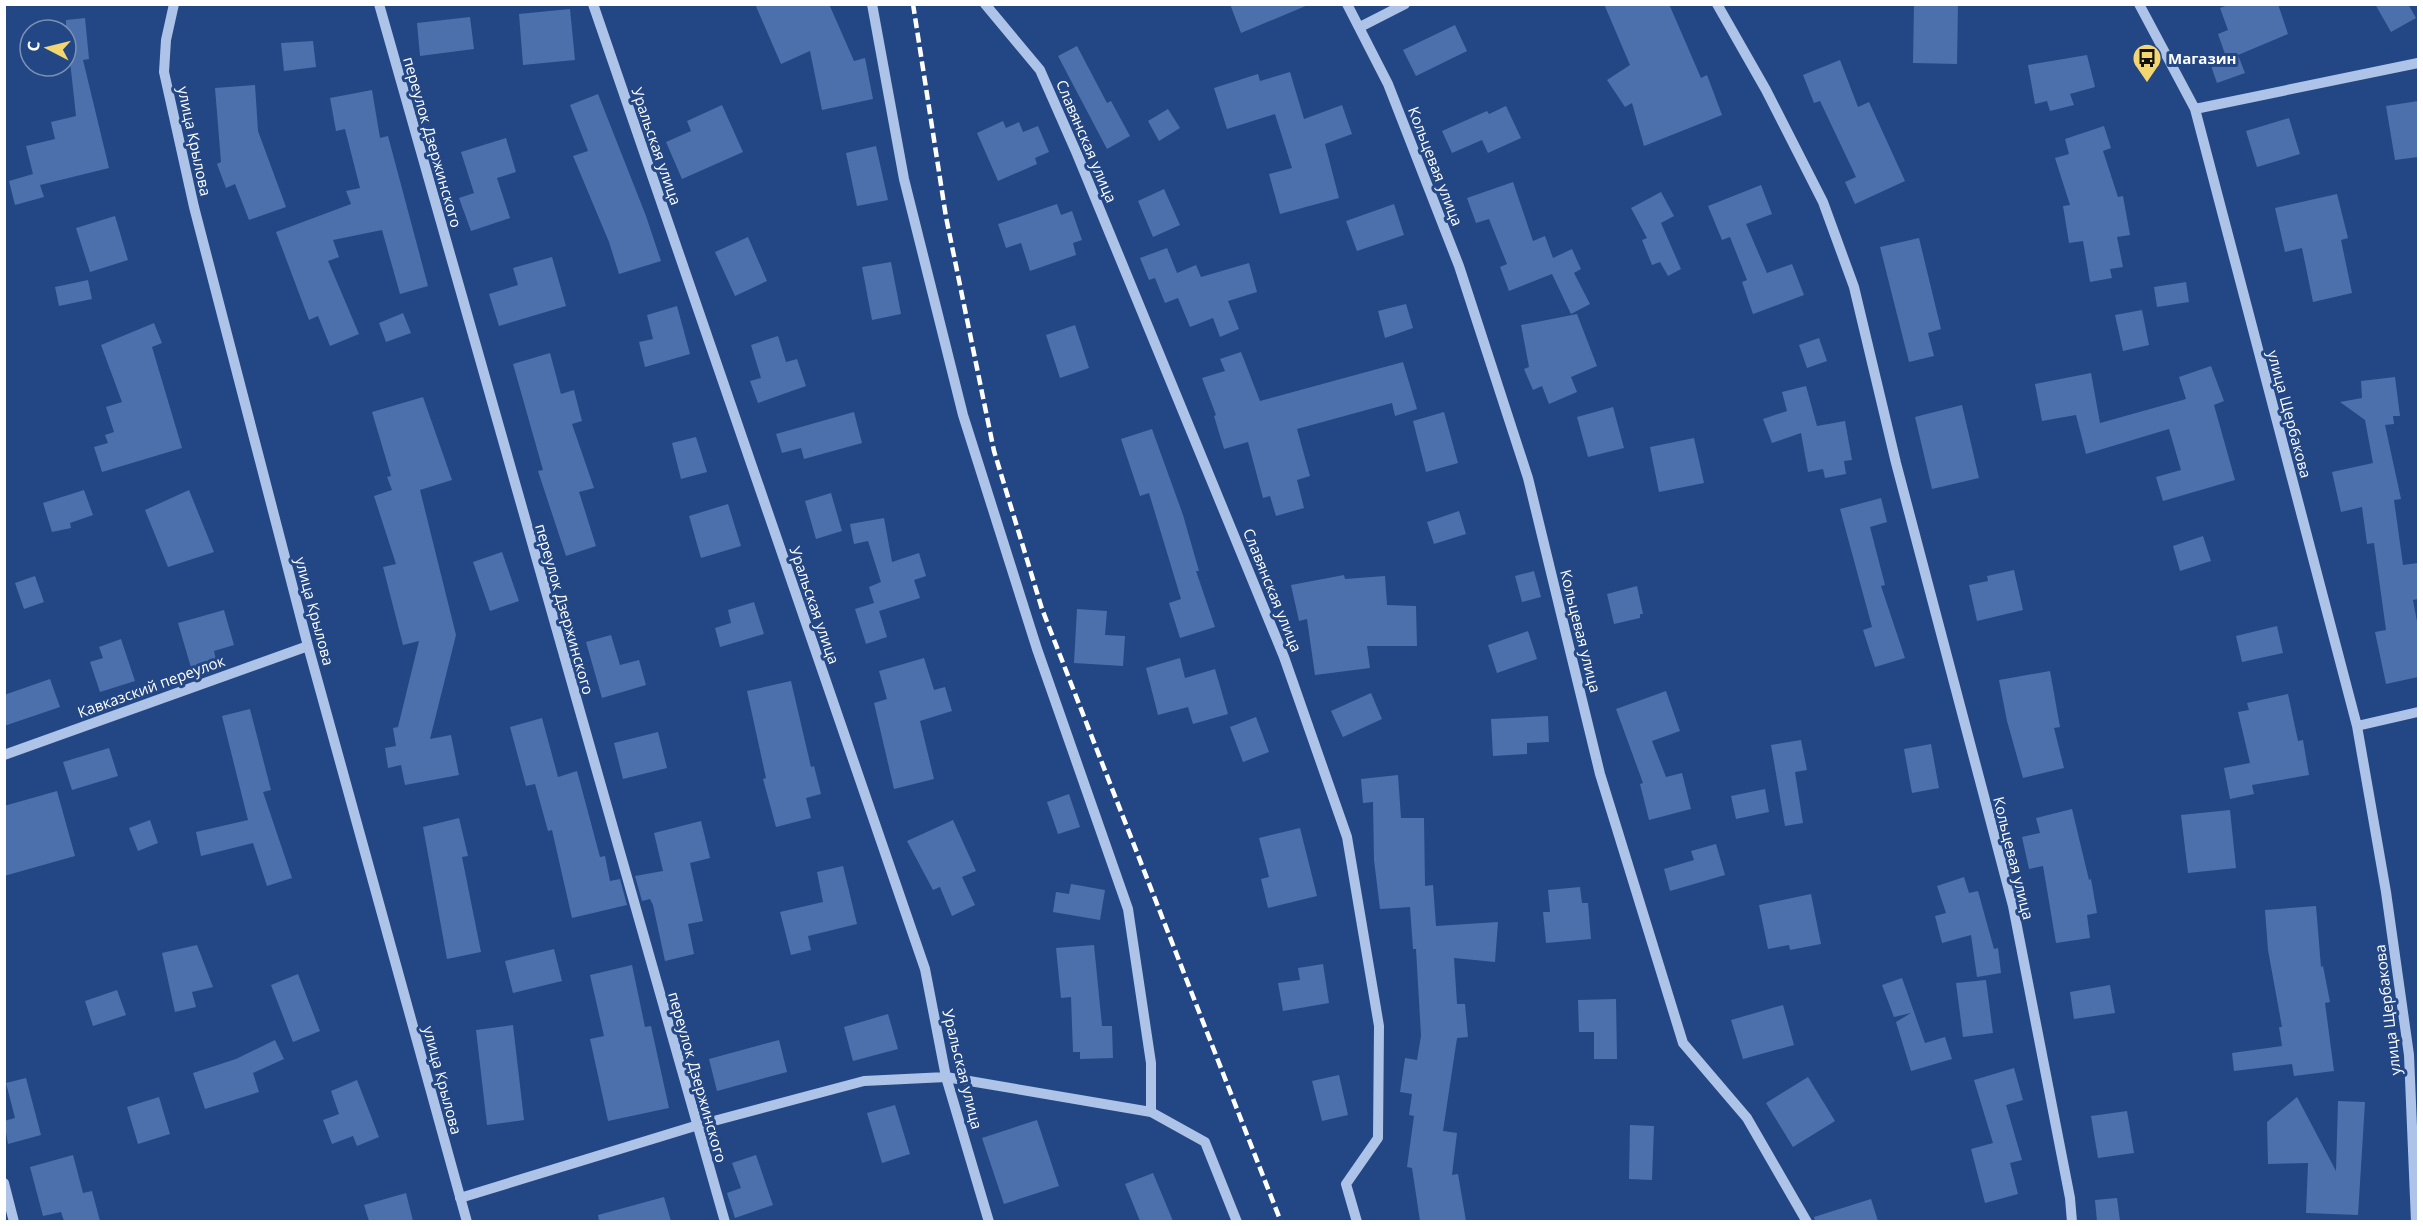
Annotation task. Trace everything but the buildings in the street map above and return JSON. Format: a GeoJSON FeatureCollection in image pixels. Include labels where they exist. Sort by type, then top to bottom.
{"type":"FeatureCollection","features":[{"type":"Feature","properties":{"kind":"street","name":"улица Крылова"},"geometry":{"type":"LineString","coordinates":[[174,4],[166,40],[164,72],[194,207],[308,646],[467,1221]]}},
{"type":"Feature","properties":{"kind":"street","name":"переулок Дзержинского"},"geometry":{"type":"LineString","coordinates":[[379,4],[695,1126],[725,1221]]}},
{"type":"Feature","properties":{"kind":"street","name":"Уральская улица"},"geometry":{"type":"LineString","coordinates":[[593,4],[925,969],[946,1077],[989,1221]]}},
{"type":"Feature","properties":{"kind":"street"},"geometry":{"type":"LineString","coordinates":[[872,4],[904,179],[963,416],[1037,649],[1128,909],[1151,1063],[1151,1112]]}},
{"type":"Feature","properties":{"kind":"street","name":"Славянская улица"},"geometry":{"type":"LineString","coordinates":[[985,4],[1040,70],[1077,154],[1284,657],[1347,837],[1379,1026],[1378,1138],[1346,1184],[1357,1221]]}},
{"type":"Feature","properties":{"kind":"street","name":"Кольцевая улица"},"geometry":{"type":"LineString","coordinates":[[1347,4],[1388,84],[1459,266],[1528,478],[1600,774],[1683,1043],[1747,1118],[1807,1221]]}},
{"type":"Feature","properties":{"kind":"street"},"geometry":{"type":"LineString","coordinates":[[1360,27],[1405,4]]}},
{"type":"Feature","properties":{"kind":"street","name":"Кольцевая улица"},"geometry":{"type":"LineString","coordinates":[[1717,4],[1766,90],[1823,202],[1854,287],[1896,463],[2013,906],[2070,1198],[2072,1221]]}},
{"type":"Feature","properties":{"kind":"street","name":"улица Щербакова"},"geometry":{"type":"LineString","coordinates":[[2139,4],[2195,109],[2357,726],[2414,1055],[2416,1221]]}},
{"type":"Feature","properties":{"kind":"street"},"geometry":{"type":"LineString","coordinates":[[2195,109],[2418,63]]}},
{"type":"Feature","properties":{"kind":"street","name":"Кавказский переулок"},"geometry":{"type":"LineString","coordinates":[[4,755],[308,646]]}},
{"type":"Feature","properties":{"kind":"street"},"geometry":{"type":"LineString","coordinates":[[2357,726],[2418,712]]}},
{"type":"Feature","properties":{"kind":"street"},"geometry":{"type":"LineString","coordinates":[[460,1198],[695,1126],[864,1081],[946,1077],[1151,1112],[1205,1142],[1237,1221]]}},
{"type":"Feature","properties":{"kind":"street"},"geometry":{"type":"LineString","coordinates":[[4,1183],[14,1221]]}},
{"type":"Feature","properties":{"kind":"railway"},"geometry":{"type":"LineString","coordinates":[[913,4],[946,217],[994,451],[1042,609],[1281,1222]]}},
{"type":"Feature","properties":{"kind":"place","name":"Магазин"},"geometry":{"type":"Point","coordinates":[2147,84]}}]}
